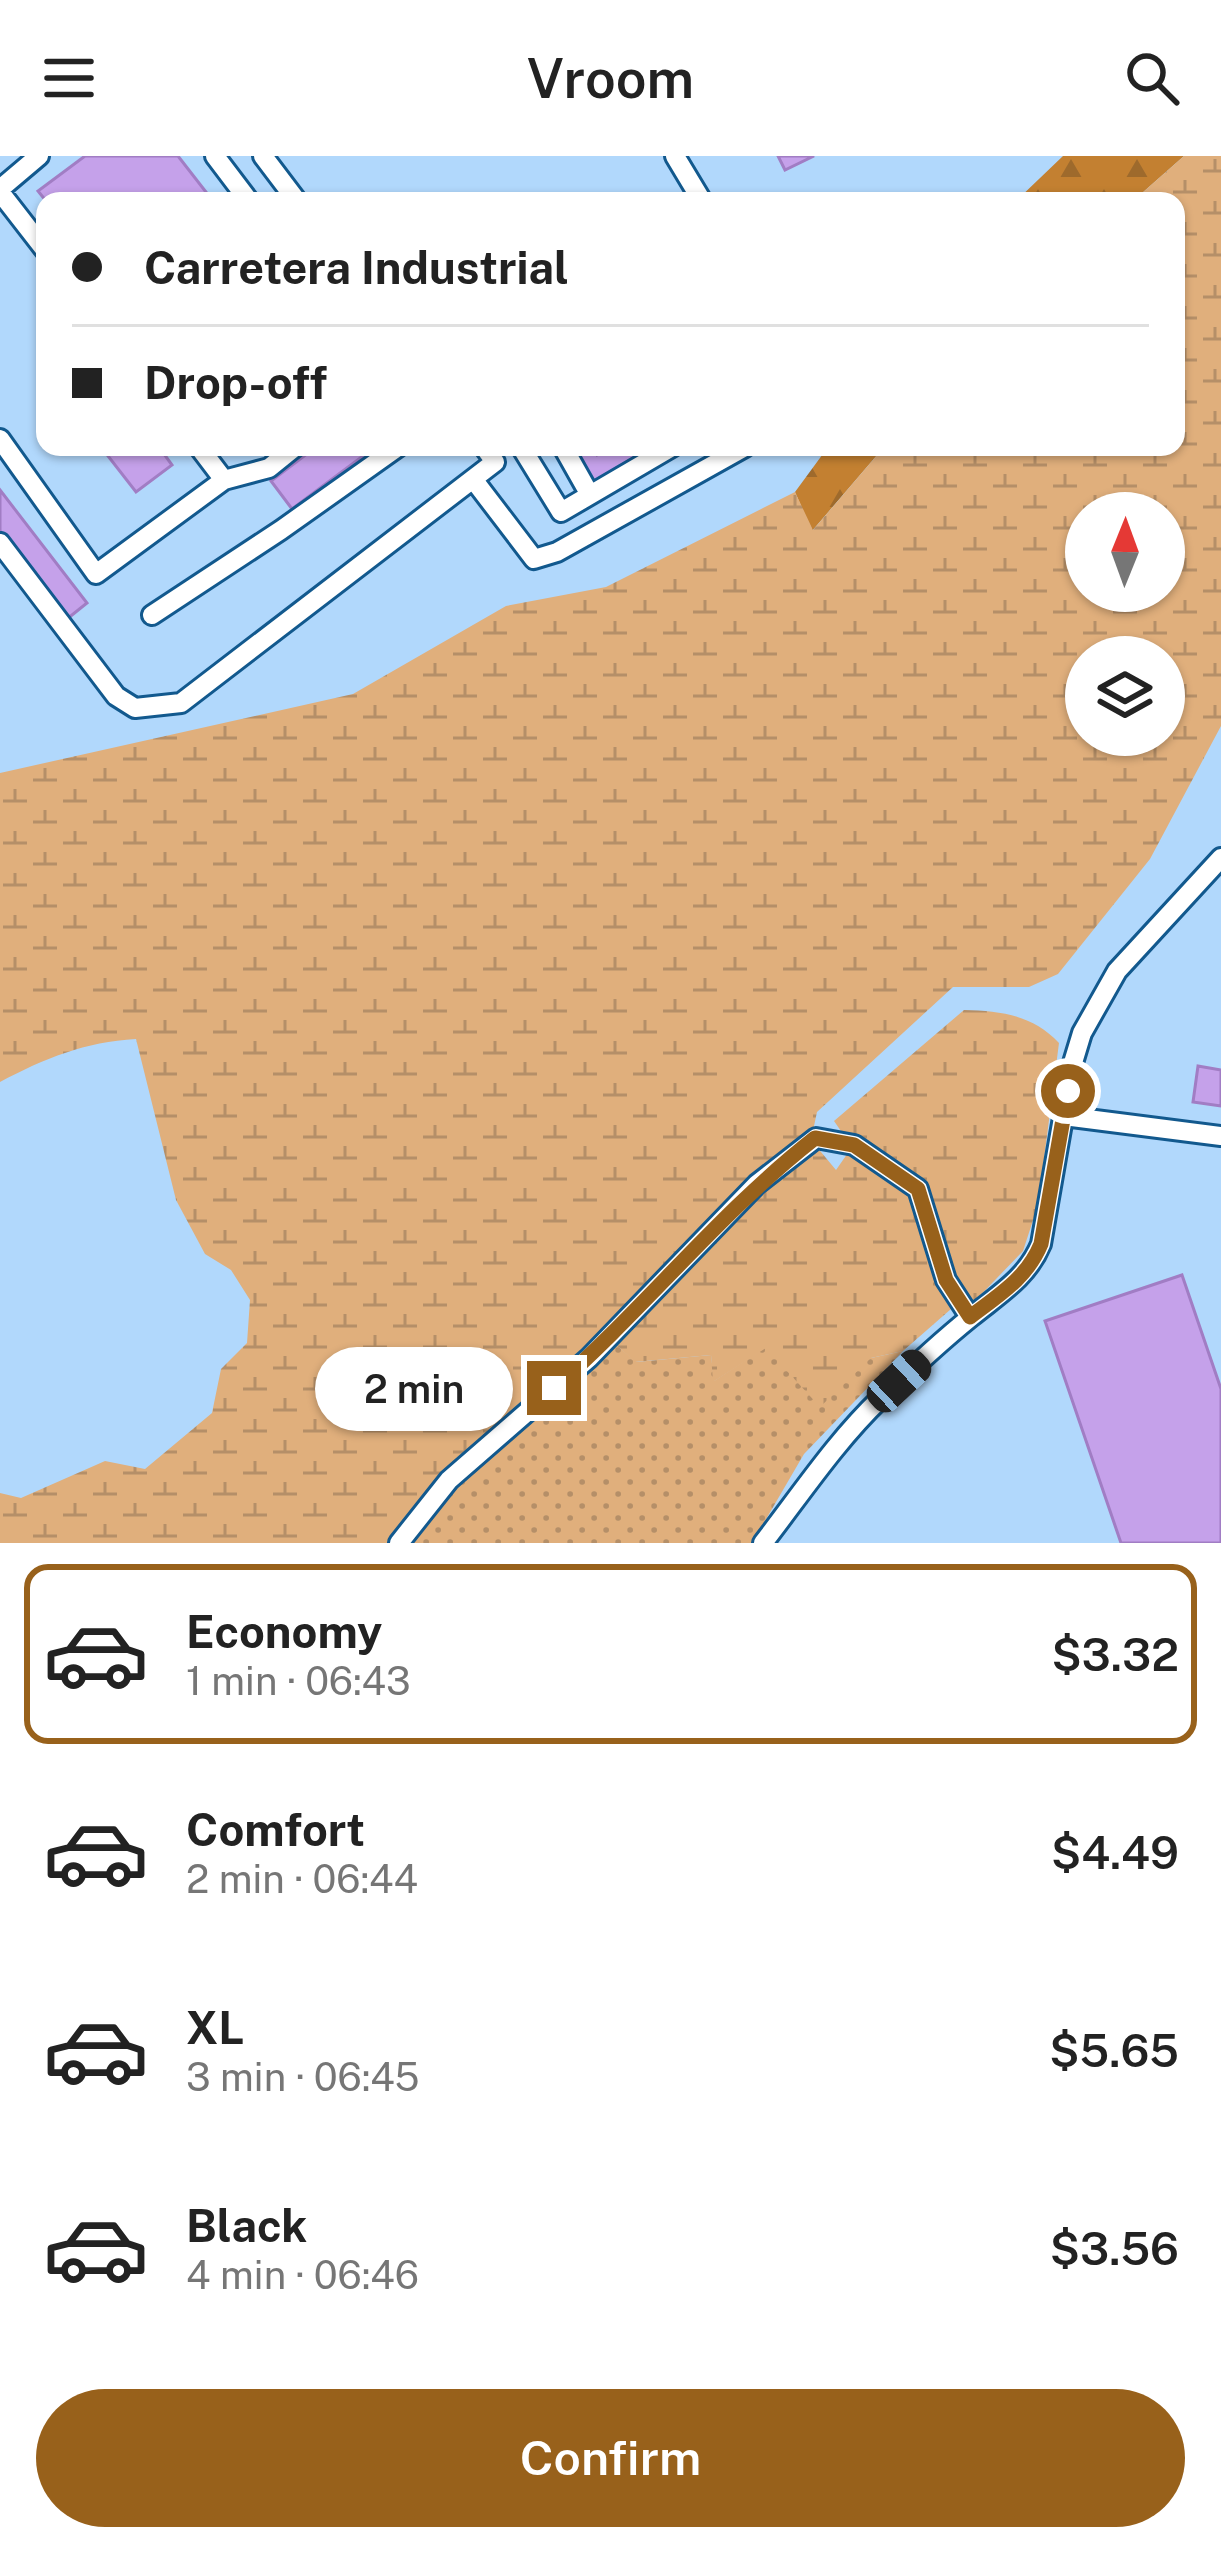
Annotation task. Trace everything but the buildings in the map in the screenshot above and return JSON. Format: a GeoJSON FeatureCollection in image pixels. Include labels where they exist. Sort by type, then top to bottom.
{"type":"FeatureCollection","features":[{"type":"Feature","properties":{"kind":"street"},"geometry":{"type":"LineString","coordinates":[[36,238],[0,191],[39,156]]}},
{"type":"Feature","properties":{"kind":"street"},"geometry":{"type":"LineString","coordinates":[[215,156],[242,192]]}},
{"type":"Feature","properties":{"kind":"street"},"geometry":{"type":"LineString","coordinates":[[263,156],[290,192]]}},
{"type":"Feature","properties":{"kind":"street"},"geometry":{"type":"LineString","coordinates":[[675,156],[697,192]]}},
{"type":"Feature","properties":{"kind":"street"},"geometry":{"type":"LineString","coordinates":[[0,439],[96,574],[224,480],[269,468],[284,456]]}},
{"type":"Feature","properties":{"kind":"street"},"geometry":{"type":"LineString","coordinates":[[206,456],[224,480]]}},
{"type":"Feature","properties":{"kind":"street"},"geometry":{"type":"LineString","coordinates":[[152,615],[385,456]]}},
{"type":"Feature","properties":{"kind":"street"},"geometry":{"type":"LineString","coordinates":[[0,543],[116,696],[135,708],[181,703],[495,462],[491,456]]}},
{"type":"Feature","properties":{"kind":"street"},"geometry":{"type":"LineString","coordinates":[[527,456],[561,512],[652,456]]}},
{"type":"Feature","properties":{"kind":"street"},"geometry":{"type":"LineString","coordinates":[[568,456],[590,495]]}},
{"type":"Feature","properties":{"kind":"street"},"geometry":{"type":"LineString","coordinates":[[665,456],[678,485]]}},
{"type":"Feature","properties":{"kind":"street"},"geometry":{"type":"LineString","coordinates":[[473,479],[534,559],[557,552],[729,456]]}},
{"type":"Feature","properties":{"kind":"street"},"geometry":{"type":"LineString","coordinates":[[763,1543],[877,1401],[1034,1262],[1077,1049],[1097,1003],[1117,971],[1221,858]]}},
{"type":"Feature","properties":{"kind":"street"},"geometry":{"type":"LineString","coordinates":[[1064,1116],[1221,1136]]}},
{"type":"Feature","properties":{"kind":"street"},"geometry":{"type":"LineString","coordinates":[[399,1543],[449,1480],[589,1358],[757,1184],[815,1138],[854,1145],[918,1189],[946,1280],[970,1317]]}},
{"type":"Feature","properties":{"kind":"green space"},"geometry":{"type":"Polygon","coordinates":[[[1063,156],[1184,156],[1143,192],[1025,192],[1063,156]]]}},
{"type":"Feature","properties":{"kind":"green space"},"geometry":{"type":"Polygon","coordinates":[[[1184,156],[1221,156],[1221,726],[1150,859],[1058,974],[1029,987],[953,987],[817,1112],[811,1140],[836,1170],[852,1147],[834,1121],[964,1010],[1003,1013],[1038,1026],[1059,1043],[1038,1205],[1023,1251],[971,1305],[951,1309],[903,1351],[871,1358],[820,1407],[766,1348],[713,1382],[711,1355],[635,1362],[612,1341],[394,1543],[0,1543],[0,1493],[21,1498],[105,1461],[145,1469],[212,1413],[221,1369],[247,1343],[250,1300],[231,1270],[205,1254],[176,1200],[136,1039],[66,1053],[0,1082],[0,773],[353,694],[506,606],[606,587],[795,492],[813,530],[876,456],[1185,456],[1185,192],[1143,192],[1184,156]]]}},
{"type":"Feature","properties":{"kind":"green space"},"geometry":{"type":"Polygon","coordinates":[[[821,456],[876,456],[812,531],[795,492],[821,456]]]}},
{"type":"Feature","properties":{"kind":"green space"},"geometry":{"type":"Polygon","coordinates":[[[612,1341],[636,1362],[711,1355],[714,1381],[766,1347],[871,1358],[903,1351],[804,1454],[752,1543],[394,1543],[612,1341]]]}},
{"type":"Feature","properties":{"kind":"route"},"geometry":{"type":"LineString","coordinates":[[554,1388],[589,1358],[757,1184],[815,1138],[854,1145],[918,1189],[946,1280],[970,1317],[1034,1262],[1068,1091]]}}]}
